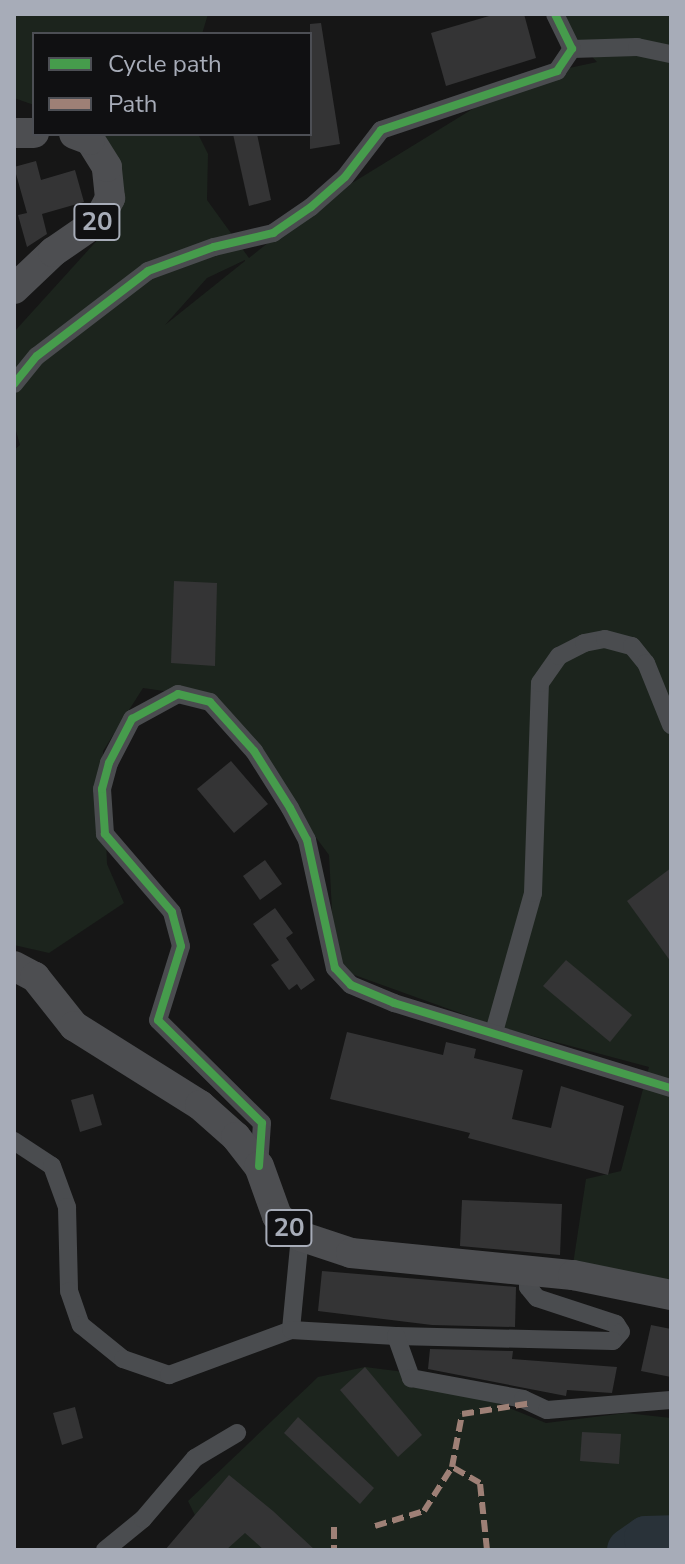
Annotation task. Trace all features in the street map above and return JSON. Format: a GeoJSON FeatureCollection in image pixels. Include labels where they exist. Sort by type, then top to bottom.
{"type":"FeatureCollection","features":[{"type":"Feature","properties":{"kind":"main road","name":"20"},"geometry":{"type":"LineString","coordinates":[[14,289],[53,252],[98,221],[110,198],[107,167],[90,140],[79,136]]}},
{"type":"Feature","properties":{"kind":"main road","name":"20"},"geometry":{"type":"LineString","coordinates":[[14,966],[35,977],[74,1026],[200,1105],[259,1166],[277,1216],[300,1236],[351,1253],[528,1271],[671,1295]]}},
{"type":"Feature","properties":{"kind":"street"},"geometry":{"type":"LineString","coordinates":[[555,14],[572,49]]}},
{"type":"Feature","properties":{"kind":"street"},"geometry":{"type":"LineString","coordinates":[[572,49],[637,47],[671,54]]}},
{"type":"Feature","properties":{"kind":"street"},"geometry":{"type":"LineString","coordinates":[[14,384],[37,356],[148,271],[214,247],[273,233],[311,207],[345,177],[381,130],[557,71],[572,49]]}},
{"type":"Feature","properties":{"kind":"street"},"geometry":{"type":"LineString","coordinates":[[494,1032],[533,893],[540,683],[559,656],[584,643],[605,639],[632,646],[646,663],[671,725]]}},
{"type":"Feature","properties":{"kind":"street"},"geometry":{"type":"LineString","coordinates":[[259,1166],[262,1123],[158,1020],[181,946],[172,912],[105,834],[102,789],[109,763],[132,719],[178,694],[210,702],[254,751],[307,840],[335,968],[351,985],[394,1003],[671,1088]]}},
{"type":"Feature","properties":{"kind":"street"},"geometry":{"type":"LineString","coordinates":[[14,1141],[52,1166],[67,1207],[69,1291],[81,1325],[123,1359],[169,1375],[291,1330],[396,1336],[613,1341],[621,1332],[616,1324],[537,1298],[528,1287],[528,1271]]}},
{"type":"Feature","properties":{"kind":"street"},"geometry":{"type":"LineString","coordinates":[[291,1330],[300,1236]]}},
{"type":"Feature","properties":{"kind":"street"},"geometry":{"type":"LineString","coordinates":[[396,1336],[411,1378],[523,1399],[547,1410],[671,1400]]}},
{"type":"Feature","properties":{"kind":"street"},"geometry":{"type":"LineString","coordinates":[[105,1550],[143,1519],[195,1458],[237,1433]]}},
{"type":"Feature","properties":{"kind":"shaded area"},"geometry":{"type":"Polygon","coordinates":[[[14,14],[208,14],[203,32],[32,32],[32,104],[14,98],[14,14]]]}},
{"type":"Feature","properties":{"kind":"shaded area"},"geometry":{"type":"Polygon","coordinates":[[[553,14],[671,14],[671,1281],[572,1271],[586,1179],[621,1171],[649,1067],[496,1026],[335,968],[329,855],[212,698],[143,688],[103,751],[107,864],[124,903],[49,953],[14,945],[14,450],[20,445],[14,424],[14,332],[101,236],[102,159],[82,136],[199,136],[208,154],[207,200],[249,258],[313,207],[523,78],[597,62],[553,14]],[[245,260],[207,278],[165,325],[245,261],[245,260]]]}},
{"type":"Feature","properties":{"kind":"shaded area"},"geometry":{"type":"Polygon","coordinates":[[[365,1367],[428,1375],[546,1423],[626,1413],[671,1418],[671,1524],[615,1550],[212,1550],[188,1501],[318,1377],[365,1367]]]}},
{"type":"Feature","properties":{"kind":"building"},"geometry":{"type":"Polygon","coordinates":[[[496,14],[524,14],[536,58],[446,86],[431,33],[496,14]]]}},
{"type":"Feature","properties":{"kind":"building"},"geometry":{"type":"Polygon","coordinates":[[[321,23],[340,144],[310,149],[312,32],[310,24],[321,23]]]}},
{"type":"Feature","properties":{"kind":"building"},"geometry":{"type":"Polygon","coordinates":[[[233,136],[257,136],[271,200],[249,206],[233,136]]]}},
{"type":"Feature","properties":{"kind":"building"},"geometry":{"type":"Polygon","coordinates":[[[36,161],[41,180],[75,170],[84,202],[42,214],[47,234],[27,247],[18,215],[27,213],[14,167],[36,161]]]}},
{"type":"Feature","properties":{"kind":"building"},"geometry":{"type":"Polygon","coordinates":[[[174,581],[217,583],[215,666],[171,663],[174,581]]]}},
{"type":"Feature","properties":{"kind":"building"},"geometry":{"type":"Polygon","coordinates":[[[231,761],[268,804],[234,833],[197,789],[231,761]]]}},
{"type":"Feature","properties":{"kind":"building"},"geometry":{"type":"Polygon","coordinates":[[[265,860],[282,884],[260,900],[243,876],[265,860]]]}},
{"type":"Feature","properties":{"kind":"building"},"geometry":{"type":"Polygon","coordinates":[[[671,868],[671,962],[627,901],[671,868]]]}},
{"type":"Feature","properties":{"kind":"building"},"geometry":{"type":"Polygon","coordinates":[[[275,908],[293,933],[286,938],[315,980],[301,990],[297,984],[289,990],[271,965],[279,960],[253,924],[275,908]]]}},
{"type":"Feature","properties":{"kind":"building"},"geometry":{"type":"Polygon","coordinates":[[[566,960],[632,1015],[610,1042],[543,986],[566,960]]]}},
{"type":"Feature","properties":{"kind":"building"},"geometry":{"type":"Polygon","coordinates":[[[347,1032],[443,1055],[446,1042],[476,1049],[474,1058],[523,1070],[512,1119],[551,1128],[561,1086],[624,1106],[608,1175],[468,1138],[470,1133],[330,1099],[347,1032]]]}},
{"type":"Feature","properties":{"kind":"building"},"geometry":{"type":"Polygon","coordinates":[[[93,1094],[102,1125],[80,1132],[71,1100],[93,1094]]]}},
{"type":"Feature","properties":{"kind":"building"},"geometry":{"type":"Polygon","coordinates":[[[462,1200],[562,1204],[560,1255],[460,1246],[462,1200]]]}},
{"type":"Feature","properties":{"kind":"building"},"geometry":{"type":"Polygon","coordinates":[[[322,1271],[516,1287],[515,1327],[432,1325],[318,1311],[322,1271]]]}},
{"type":"Feature","properties":{"kind":"building"},"geometry":{"type":"Polygon","coordinates":[[[651,1325],[671,1329],[671,1377],[641,1371],[651,1325]]]}},
{"type":"Feature","properties":{"kind":"building"},"geometry":{"type":"Polygon","coordinates":[[[430,1349],[513,1351],[512,1359],[617,1367],[612,1393],[567,1390],[566,1396],[428,1369],[430,1349]]]}},
{"type":"Feature","properties":{"kind":"building"},"geometry":{"type":"Polygon","coordinates":[[[365,1367],[422,1435],[398,1457],[340,1390],[365,1367]]]}},
{"type":"Feature","properties":{"kind":"building"},"geometry":{"type":"Polygon","coordinates":[[[75,1407],[83,1438],[62,1445],[53,1413],[75,1407]]]}},
{"type":"Feature","properties":{"kind":"building"},"geometry":{"type":"Polygon","coordinates":[[[298,1417],[374,1488],[360,1504],[284,1433],[298,1417]]]}},
{"type":"Feature","properties":{"kind":"building"},"geometry":{"type":"Polygon","coordinates":[[[582,1432],[621,1434],[619,1464],[580,1461],[582,1432]]]}},
{"type":"Feature","properties":{"kind":"building"},"geometry":{"type":"Polygon","coordinates":[[[229,1475],[315,1550],[264,1550],[245,1533],[226,1550],[165,1550],[229,1475]]]}},
{"type":"Feature","properties":{"kind":"waterway"},"geometry":{"type":"LineString","coordinates":[[629,1550],[646,1538],[671,1537]]}},
{"type":"Feature","properties":{"kind":"marked path"},"geometry":{"type":"LineString","coordinates":[[487,1550],[480,1483],[452,1467],[462,1414],[532,1403]]}},
{"type":"Feature","properties":{"kind":"marked path"},"geometry":{"type":"LineString","coordinates":[[375,1526],[424,1511],[452,1467]]}},
{"type":"Feature","properties":{"kind":"marked path"},"geometry":{"type":"LineString","coordinates":[[334,1527],[334,1550]]}},
{"type":"Feature","properties":{"kind":"cycle path"},"geometry":{"type":"LineString","coordinates":[[14,384],[37,356],[148,271],[214,247],[273,233],[311,207],[345,177],[381,130],[557,71],[572,49],[555,14]]}},
{"type":"Feature","properties":{"kind":"cycle path"},"geometry":{"type":"LineString","coordinates":[[259,1166],[262,1123],[158,1020],[181,946],[172,912],[105,834],[102,789],[109,763],[132,719],[178,694],[210,702],[254,751],[290,808],[307,840],[335,968],[351,985],[394,1003],[671,1088]]}}]}
